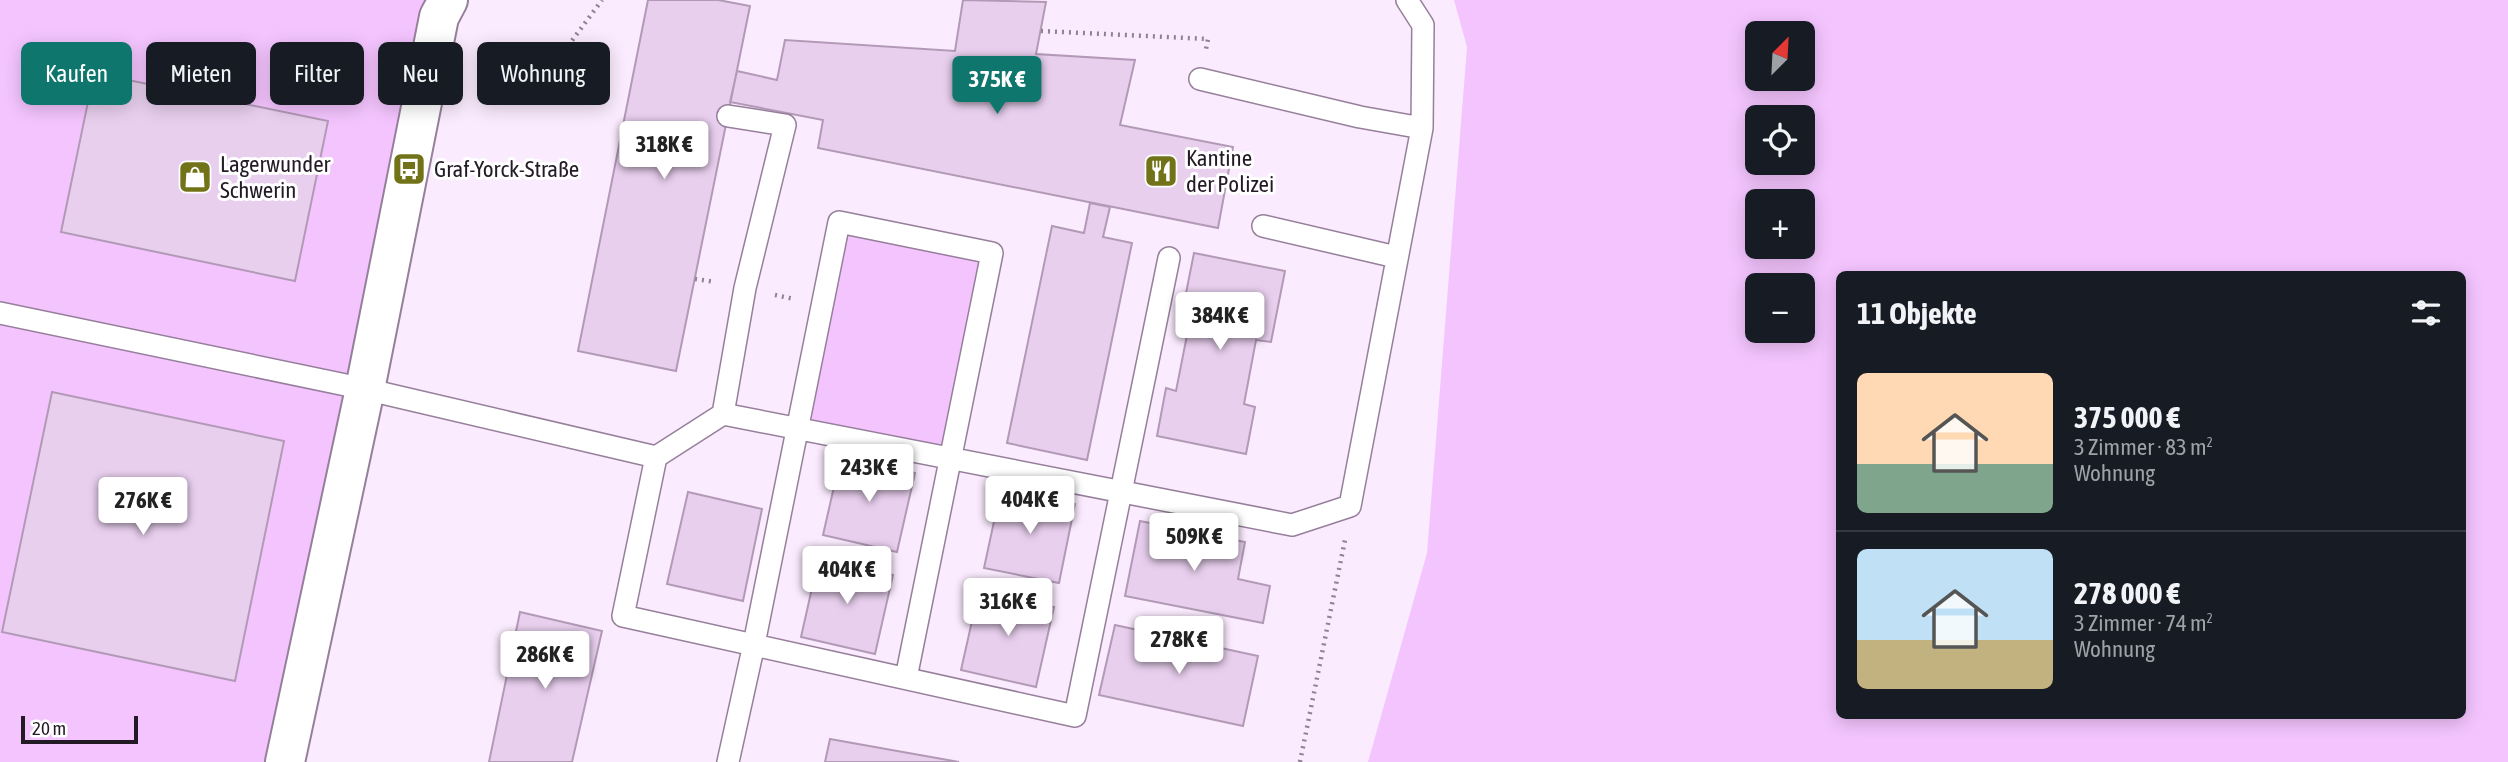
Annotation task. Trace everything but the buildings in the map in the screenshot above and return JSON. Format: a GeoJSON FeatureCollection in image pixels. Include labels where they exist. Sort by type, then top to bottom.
{"type":"FeatureCollection","features":[{"type":"Feature","properties":{"kind":"street"},"geometry":{"type":"LineString","coordinates":[[285,762],[365,389],[439,16],[448,0]]}},
{"type":"Feature","properties":{"kind":"lane"},"geometry":{"type":"LineString","coordinates":[[1169,258],[1121,492],[1074,716],[623,616],[656,457],[723,414],[951,460],[1121,492],[1292,525],[1350,506],[1422,128],[1423,24],[1407,0]]}},
{"type":"Feature","properties":{"kind":"lane"},"geometry":{"type":"LineString","coordinates":[[1200,79],[1360,117],[1422,128]]}},
{"type":"Feature","properties":{"kind":"lane"},"geometry":{"type":"LineString","coordinates":[[723,414],[745,288],[785,125],[727,116]]}},
{"type":"Feature","properties":{"kind":"lane"},"geometry":{"type":"LineString","coordinates":[[728,762],[839,222],[992,253],[906,678]]}},
{"type":"Feature","properties":{"kind":"lane"},"geometry":{"type":"LineString","coordinates":[[1262,226],[1396,257]]}},
{"type":"Feature","properties":{"kind":"lane"},"geometry":{"type":"LineString","coordinates":[[0,313],[365,389],[656,457]]}},
{"type":"Feature","properties":{"kind":"path"},"geometry":{"type":"LineString","coordinates":[[571,42],[601,0]]}},
{"type":"Feature","properties":{"kind":"path"},"geometry":{"type":"LineString","coordinates":[[1041,31],[1208,39],[1200,79]]}},
{"type":"Feature","properties":{"kind":"path"},"geometry":{"type":"LineString","coordinates":[[1300,762],[1344,545]]}},
{"type":"Feature","properties":{"kind":"shaded area"},"geometry":{"type":"Polygon","coordinates":[[[0,0],[450,0],[441,42],[378,42],[378,105],[427,105],[285,762],[0,762],[0,0]]]}},
{"type":"Feature","properties":{"kind":"shaded area"},"geometry":{"type":"Polygon","coordinates":[[[1454,0],[2508,0],[2508,762],[1368,762],[1427,553],[1467,47],[1454,0]]]}},
{"type":"Feature","properties":{"kind":"shaded area"},"geometry":{"type":"Polygon","coordinates":[[[839,222],[992,253],[951,460],[798,429],[839,222]]]}},
{"type":"Feature","properties":{"kind":"place","name":"Graf-Yorck-Straße"},"geometry":{"type":"Point","coordinates":[409,169]}},
{"type":"Feature","properties":{"kind":"place","name":"Kantine der Polizei"},"geometry":{"type":"Point","coordinates":[1161,171]}},
{"type":"Feature","properties":{"kind":"place","name":"Lagerwunder Schwerin"},"geometry":{"type":"Point","coordinates":[195,177]}}]}
